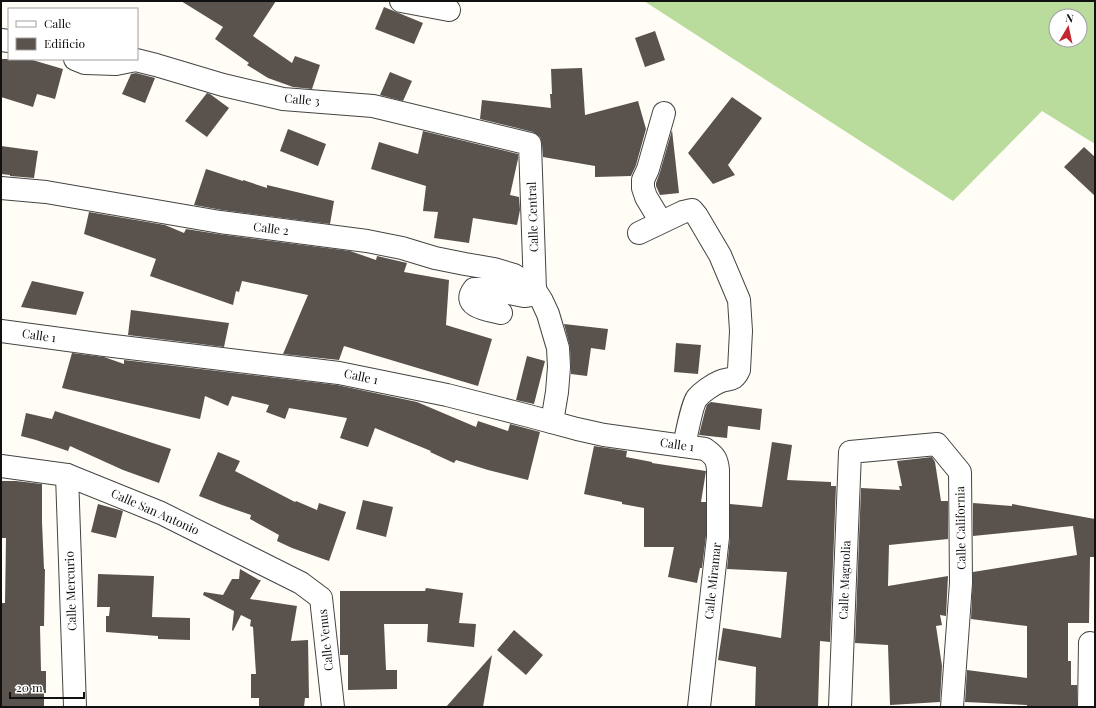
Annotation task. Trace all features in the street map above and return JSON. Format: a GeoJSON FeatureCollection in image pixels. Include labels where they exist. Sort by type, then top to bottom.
{"type":"FeatureCollection","features":[{"type":"Feature","properties":{"kind":"street"},"geometry":{"type":"LineString","coordinates":[[401,1],[449,10]]}},
{"type":"Feature","properties":{"kind":"street","name":"Calle 3"},"geometry":{"type":"LineString","coordinates":[[77,60],[85,63],[116,64],[136,60],[223,85],[283,99],[373,106],[530,144]]}},
{"type":"Feature","properties":{"kind":"street"},"geometry":{"type":"LineString","coordinates":[[661,222],[646,197],[643,188],[643,180],[648,169],[664,113]]}},
{"type":"Feature","properties":{"kind":"street","name":"Calle Central"},"geometry":{"type":"LineString","coordinates":[[530,144],[535,290]]}},
{"type":"Feature","properties":{"kind":"street","name":"Calle 2"},"geometry":{"type":"LineString","coordinates":[[1,188],[46,192],[220,222],[367,241],[402,248],[450,261],[494,269],[514,275],[535,290]]}},
{"type":"Feature","properties":{"kind":"street"},"geometry":{"type":"LineString","coordinates":[[639,233],[683,212],[692,210],[720,255],[740,300],[741,331],[739,370],[736,376],[729,380],[721,380],[714,384],[696,399],[684,446]]}},
{"type":"Feature","properties":{"kind":"street"},"geometry":{"type":"LineString","coordinates":[[501,313],[474,305],[470,300],[470,294],[474,289],[484,289],[524,296],[531,295],[535,290],[542,301],[548,314],[558,348],[559,367],[557,392],[552,422]]}},
{"type":"Feature","properties":{"kind":"street","name":"Calle 1"},"geometry":{"type":"LineString","coordinates":[[1,331],[339,373],[447,395],[604,435],[684,446],[705,450],[714,455]]}},
{"type":"Feature","properties":{"kind":"street","name":"Calle California"},"geometry":{"type":"LineString","coordinates":[[850,452],[937,444],[960,472],[961,583],[952,707]]}},
{"type":"Feature","properties":{"kind":"street","name":"Calle Magnolia"},"geometry":{"type":"LineString","coordinates":[[840,707],[850,452]]}},
{"type":"Feature","properties":{"kind":"street","name":"Calle Miramar"},"geometry":{"type":"LineString","coordinates":[[699,707],[718,537],[718,470],[714,455]]}},
{"type":"Feature","properties":{"kind":"street","name":"Calle San Antonio"},"geometry":{"type":"LineString","coordinates":[[1,466],[67,475],[161,513],[301,583]]}},
{"type":"Feature","properties":{"kind":"street","name":"Calle Mercurio"},"geometry":{"type":"LineString","coordinates":[[67,475],[75,707]]}},
{"type":"Feature","properties":{"kind":"street","name":"Calle Venus"},"geometry":{"type":"LineString","coordinates":[[301,583],[321,598],[333,707]]}},
{"type":"Feature","properties":{"kind":"street"},"geometry":{"type":"LineString","coordinates":[[1089,707],[1090,643]]}},
{"type":"Feature","properties":{"kind":"green space"},"geometry":{"type":"Polygon","coordinates":[[[644,1],[1095,1],[1095,144],[1042,111],[953,201],[644,1]]]}},
{"type":"Feature","properties":{"kind":"building"},"geometry":{"type":"Polygon","coordinates":[[[181,1],[276,1],[253,36],[292,63],[295,56],[320,65],[312,89],[293,87],[268,78],[247,65],[249,63],[215,39],[223,27],[181,1]]]}},
{"type":"Feature","properties":{"kind":"building"},"geometry":{"type":"Polygon","coordinates":[[[384,7],[423,23],[414,44],[375,29],[384,7]]]}},
{"type":"Feature","properties":{"kind":"building"},"geometry":{"type":"Polygon","coordinates":[[[655,31],[665,60],[645,67],[635,38],[655,31]]]}},
{"type":"Feature","properties":{"kind":"building"},"geometry":{"type":"Polygon","coordinates":[[[1,59],[32,60],[63,69],[55,99],[37,94],[33,107],[1,97],[1,59]]]}},
{"type":"Feature","properties":{"kind":"building"},"geometry":{"type":"Polygon","coordinates":[[[582,68],[585,115],[638,101],[646,129],[636,165],[631,176],[595,177],[595,166],[543,157],[540,137],[533,132],[480,119],[482,100],[551,108],[551,69],[582,68]]]}},
{"type":"Feature","properties":{"kind":"building"},"geometry":{"type":"Polygon","coordinates":[[[390,72],[412,81],[403,101],[380,95],[390,72]]]}},
{"type":"Feature","properties":{"kind":"building"},"geometry":{"type":"Polygon","coordinates":[[[136,73],[155,78],[145,103],[122,94],[131,74],[136,73]]]}},
{"type":"Feature","properties":{"kind":"building"},"geometry":{"type":"Polygon","coordinates":[[[207,93],[229,108],[207,137],[185,121],[207,93]]]}},
{"type":"Feature","properties":{"kind":"building"},"geometry":{"type":"Polygon","coordinates":[[[732,97],[762,118],[728,165],[735,175],[713,184],[688,153],[732,97]]]}},
{"type":"Feature","properties":{"kind":"building"},"geometry":{"type":"Polygon","coordinates":[[[288,129],[326,144],[318,166],[280,151],[288,129]]]}},
{"type":"Feature","properties":{"kind":"building"},"geometry":{"type":"Polygon","coordinates":[[[672,130],[679,193],[660,195],[656,183],[672,130]]]}},
{"type":"Feature","properties":{"kind":"building"},"geometry":{"type":"Polygon","coordinates":[[[423,131],[518,154],[510,195],[519,197],[520,210],[517,225],[473,218],[469,243],[434,238],[438,212],[423,211],[426,186],[371,169],[379,142],[418,154],[423,131]]]}},
{"type":"Feature","properties":{"kind":"building"},"geometry":{"type":"Polygon","coordinates":[[[1,146],[38,151],[34,178],[1,174],[1,146]]]}},
{"type":"Feature","properties":{"kind":"building"},"geometry":{"type":"Polygon","coordinates":[[[1084,147],[1095,157],[1095,196],[1064,167],[1084,147]]]}},
{"type":"Feature","properties":{"kind":"building"},"geometry":{"type":"Polygon","coordinates":[[[206,169],[267,188],[267,185],[334,201],[330,224],[194,205],[206,169]]]}},
{"type":"Feature","properties":{"kind":"building"},"geometry":{"type":"Polygon","coordinates":[[[89,212],[165,225],[184,233],[186,229],[350,251],[376,260],[377,256],[407,263],[404,272],[449,280],[446,325],[492,339],[478,386],[344,346],[339,360],[283,354],[308,295],[242,281],[239,292],[236,291],[233,305],[150,276],[156,259],[84,234],[89,212]]]}},
{"type":"Feature","properties":{"kind":"building"},"geometry":{"type":"Polygon","coordinates":[[[32,281],[84,292],[76,315],[21,307],[32,281]]]}},
{"type":"Feature","properties":{"kind":"building"},"geometry":{"type":"Polygon","coordinates":[[[131,310],[229,323],[224,347],[128,335],[131,310]]]}},
{"type":"Feature","properties":{"kind":"building"},"geometry":{"type":"Polygon","coordinates":[[[564,324],[608,329],[605,350],[591,348],[587,376],[571,374],[570,347],[564,324]]]}},
{"type":"Feature","properties":{"kind":"building"},"geometry":{"type":"Polygon","coordinates":[[[676,343],[701,345],[698,374],[674,372],[676,343]]]}},
{"type":"Feature","properties":{"kind":"building"},"geometry":{"type":"Polygon","coordinates":[[[72,353],[104,357],[124,364],[124,360],[337,385],[417,402],[476,427],[478,421],[508,431],[510,424],[540,432],[528,480],[456,460],[454,463],[430,452],[431,451],[375,428],[368,447],[340,438],[347,418],[289,408],[285,419],[266,412],[269,405],[232,396],[228,406],[205,396],[200,419],[62,388],[72,353]]]}},
{"type":"Feature","properties":{"kind":"building"},"geometry":{"type":"Polygon","coordinates":[[[527,356],[545,361],[534,404],[516,400],[527,356]]]}},
{"type":"Feature","properties":{"kind":"building"},"geometry":{"type":"Polygon","coordinates":[[[711,402],[762,409],[760,430],[728,426],[727,438],[699,435],[707,405],[711,402]]]}},
{"type":"Feature","properties":{"kind":"building"},"geometry":{"type":"Polygon","coordinates":[[[55,411],[171,449],[159,483],[123,470],[70,446],[68,451],[21,436],[26,413],[52,419],[55,411]]]}},
{"type":"Feature","properties":{"kind":"building"},"geometry":{"type":"Polygon","coordinates":[[[772,442],[792,445],[787,480],[831,482],[831,486],[836,486],[830,642],[820,641],[818,707],[755,707],[756,667],[718,660],[723,628],[781,638],[787,572],[727,569],[730,537],[730,504],[762,507],[772,442]]]}},
{"type":"Feature","properties":{"kind":"building"},"geometry":{"type":"Polygon","coordinates":[[[594,446],[627,451],[626,457],[652,463],[706,471],[701,502],[706,502],[706,536],[702,568],[700,568],[697,583],[668,577],[674,547],[644,547],[644,508],[584,494],[594,446]]]}},
{"type":"Feature","properties":{"kind":"building"},"geometry":{"type":"Polygon","coordinates":[[[218,452],[240,461],[235,471],[295,502],[296,501],[317,510],[319,503],[346,512],[329,561],[277,541],[279,535],[250,519],[251,515],[199,496],[218,452]]]}},
{"type":"Feature","properties":{"kind":"building"},"geometry":{"type":"Polygon","coordinates":[[[932,457],[935,462],[941,501],[948,501],[948,539],[889,545],[888,586],[948,576],[946,616],[940,615],[942,625],[936,626],[942,666],[940,702],[890,705],[888,645],[855,643],[861,488],[900,490],[899,486],[902,486],[897,461],[932,457]]]}},
{"type":"Feature","properties":{"kind":"building"},"geometry":{"type":"Polygon","coordinates":[[[1,481],[42,484],[42,522],[45,569],[44,626],[40,626],[41,671],[46,671],[46,693],[44,693],[44,707],[1,707],[1,603],[5,603],[6,538],[1,538],[1,481]]]}},
{"type":"Feature","properties":{"kind":"building"},"geometry":{"type":"Polygon","coordinates":[[[363,500],[393,507],[386,537],[356,529],[363,500]]]}},
{"type":"Feature","properties":{"kind":"building"},"geometry":{"type":"Polygon","coordinates":[[[973,503],[1012,506],[1012,504],[1095,519],[1095,557],[1090,557],[1089,623],[1068,623],[1068,661],[1071,661],[1071,685],[1077,685],[1077,707],[1027,707],[1027,705],[965,702],[967,670],[1027,678],[1027,626],[971,619],[973,572],[1077,555],[1073,526],[973,536],[973,503]]]}},
{"type":"Feature","properties":{"kind":"building"},"geometry":{"type":"Polygon","coordinates":[[[98,504],[123,511],[116,538],[91,532],[98,504]]]}},
{"type":"Feature","properties":{"kind":"building"},"geometry":{"type":"Polygon","coordinates":[[[240,569],[261,580],[250,599],[297,606],[291,641],[308,640],[309,698],[305,698],[304,707],[259,707],[259,698],[251,698],[251,674],[256,674],[253,627],[250,626],[251,620],[241,615],[233,631],[234,611],[203,595],[204,592],[223,595],[232,579],[239,579],[240,569]]]}},
{"type":"Feature","properties":{"kind":"building"},"geometry":{"type":"Polygon","coordinates":[[[98,574],[154,576],[152,617],[190,618],[190,640],[158,639],[158,636],[106,632],[106,616],[109,616],[110,607],[97,607],[98,574]]]}},
{"type":"Feature","properties":{"kind":"building"},"geometry":{"type":"Polygon","coordinates":[[[426,588],[463,593],[459,623],[476,624],[474,647],[427,642],[428,624],[384,624],[386,670],[397,670],[397,689],[348,690],[348,655],[340,655],[340,591],[425,591],[426,588]]]}},
{"type":"Feature","properties":{"kind":"building"},"geometry":{"type":"Polygon","coordinates":[[[514,630],[543,655],[526,675],[497,650],[514,630]]]}},
{"type":"Feature","properties":{"kind":"building"},"geometry":{"type":"Polygon","coordinates":[[[492,655],[483,707],[446,707],[492,655]]]}}]}
